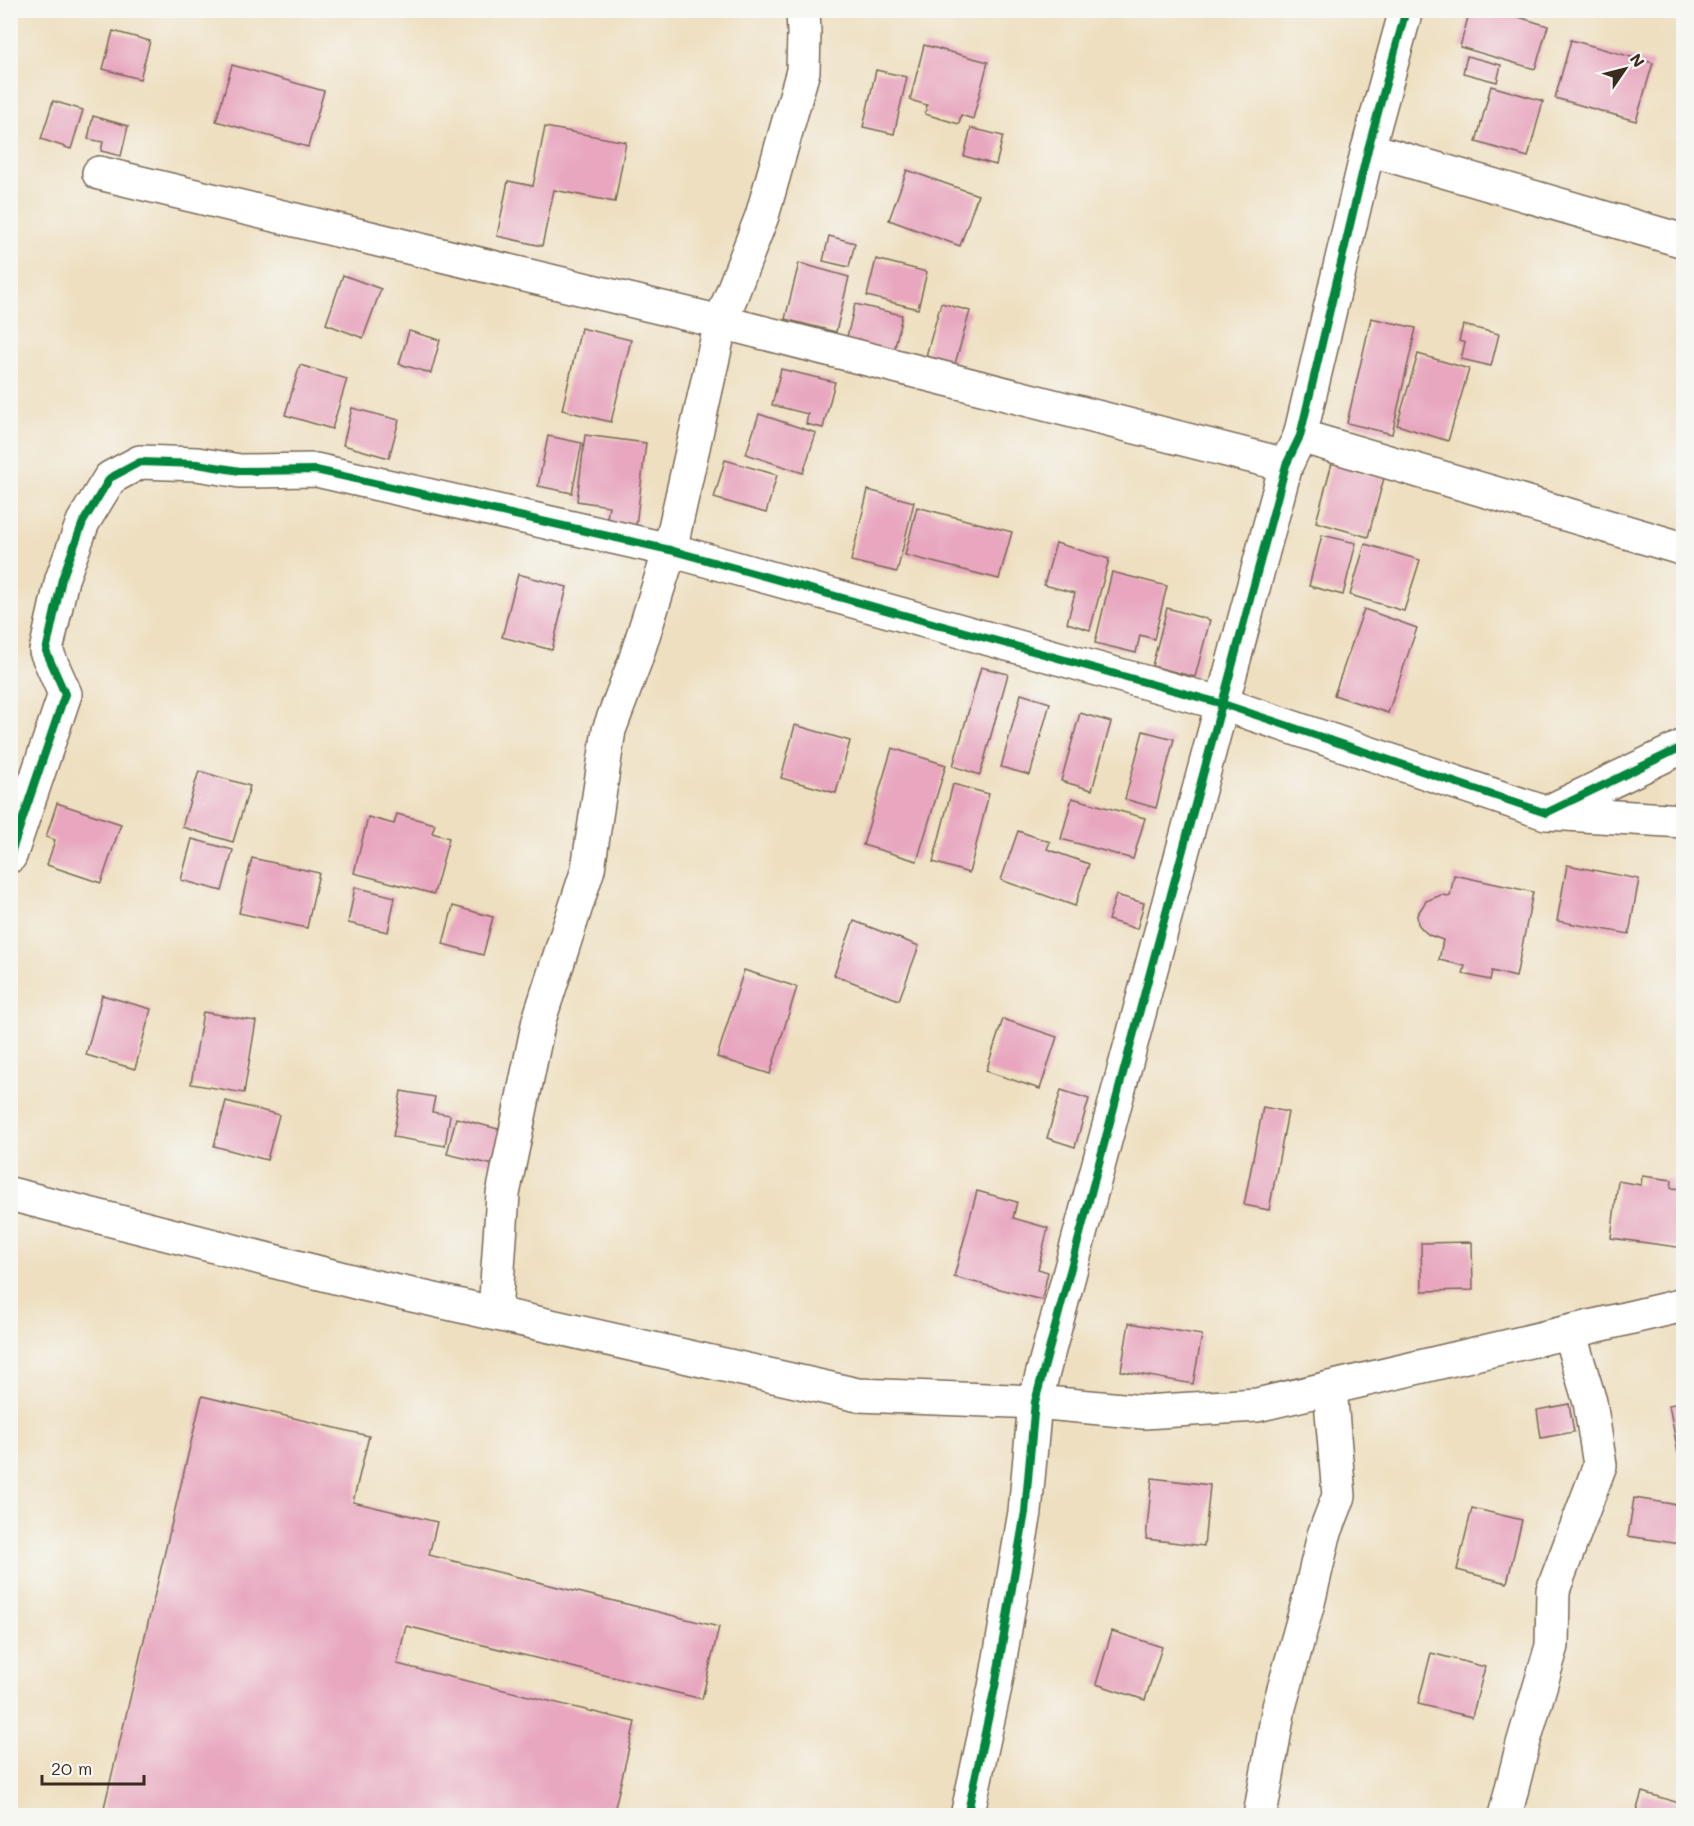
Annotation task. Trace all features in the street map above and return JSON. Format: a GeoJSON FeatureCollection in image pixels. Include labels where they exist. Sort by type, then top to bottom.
{"type":"FeatureCollection","features":[{"type":"Feature","properties":{"kind":"street"},"geometry":{"type":"LineString","coordinates":[[495,1313],[503,1194],[539,1020],[588,869],[609,730],[635,661],[670,550],[721,322],[762,216],[803,71],[803,10]]}},
{"type":"Feature","properties":{"kind":"street"},"geometry":{"type":"LineString","coordinates":[[967,1815],[995,1687],[1024,1512],[1035,1402],[1293,451],[1368,149],[1406,10]]}},
{"type":"Feature","properties":{"kind":"street"},"geometry":{"type":"LineString","coordinates":[[1368,149],[1683,241]]}},
{"type":"Feature","properties":{"kind":"street"},"geometry":{"type":"LineString","coordinates":[[99,173],[721,322],[1293,451],[1683,549]]}},
{"type":"Feature","properties":{"kind":"street"},"geometry":{"type":"LineString","coordinates":[[10,856],[65,694],[46,651],[62,579],[83,522],[110,478],[140,462],[197,464],[240,471],[316,470],[670,550],[1223,704],[1546,813],[1683,821]]}},
{"type":"Feature","properties":{"kind":"street"},"geometry":{"type":"LineString","coordinates":[[1546,813],[1683,746]]}},
{"type":"Feature","properties":{"kind":"street"},"geometry":{"type":"LineString","coordinates":[[10,1194],[363,1284],[858,1395],[1035,1402],[1144,1412],[1257,1405],[1683,1305]]}},
{"type":"Feature","properties":{"kind":"street"},"geometry":{"type":"LineString","coordinates":[[1505,1815],[1552,1646],[1553,1590],[1600,1465],[1590,1402],[1569,1332]]}},
{"type":"Feature","properties":{"kind":"street"},"geometry":{"type":"LineString","coordinates":[[1260,1815],[1279,1707],[1324,1535],[1339,1496],[1330,1388]]}},
{"type":"Feature","properties":{"kind":"building"},"geometry":{"type":"Polygon","coordinates":[[[1470,10],[1496,10],[1548,26],[1535,69],[1460,47],[1470,10]]]}},
{"type":"Feature","properties":{"kind":"building"},"geometry":{"type":"Polygon","coordinates":[[[113,31],[150,41],[140,79],[103,69],[113,31]]]}},
{"type":"Feature","properties":{"kind":"building"},"geometry":{"type":"Polygon","coordinates":[[[1571,40],[1653,63],[1636,121],[1555,98],[1571,40]]]}},
{"type":"Feature","properties":{"kind":"building"},"geometry":{"type":"Polygon","coordinates":[[[924,45],[988,62],[973,119],[961,115],[959,124],[925,114],[927,105],[910,100],[924,45]]]}},
{"type":"Feature","properties":{"kind":"building"},"geometry":{"type":"Polygon","coordinates":[[[1467,56],[1501,65],[1497,82],[1463,73],[1467,56]]]}},
{"type":"Feature","properties":{"kind":"building"},"geometry":{"type":"Polygon","coordinates":[[[232,65],[324,91],[308,147],[216,121],[232,65]]]}},
{"type":"Feature","properties":{"kind":"building"},"geometry":{"type":"Polygon","coordinates":[[[876,70],[907,77],[894,134],[863,127],[876,70]]]}},
{"type":"Feature","properties":{"kind":"building"},"geometry":{"type":"Polygon","coordinates":[[[1491,86],[1543,101],[1528,157],[1476,142],[1491,86]]]}},
{"type":"Feature","properties":{"kind":"building"},"geometry":{"type":"Polygon","coordinates":[[[53,101],[83,110],[71,149],[41,139],[53,101]]]}},
{"type":"Feature","properties":{"kind":"building"},"geometry":{"type":"Polygon","coordinates":[[[93,116],[128,126],[121,156],[101,151],[103,142],[88,139],[93,116]]]}},
{"type":"Feature","properties":{"kind":"building"},"geometry":{"type":"Polygon","coordinates":[[[545,127],[626,142],[615,202],[554,190],[542,246],[497,236],[508,181],[533,186],[545,127]]]}},
{"type":"Feature","properties":{"kind":"building"},"geometry":{"type":"Polygon","coordinates":[[[971,128],[1003,136],[996,165],[964,156],[971,128]]]}},
{"type":"Feature","properties":{"kind":"building"},"geometry":{"type":"Polygon","coordinates":[[[907,170],[978,195],[960,246],[889,220],[907,170]]]}},
{"type":"Feature","properties":{"kind":"building"},"geometry":{"type":"Polygon","coordinates":[[[829,236],[855,243],[849,267],[823,261],[829,236]]]}},
{"type":"Feature","properties":{"kind":"building"},"geometry":{"type":"Polygon","coordinates":[[[876,259],[927,272],[918,309],[867,296],[876,259]]]}},
{"type":"Feature","properties":{"kind":"building"},"geometry":{"type":"Polygon","coordinates":[[[799,263],[849,277],[836,332],[785,319],[799,263]]]}},
{"type":"Feature","properties":{"kind":"building"},"geometry":{"type":"Polygon","coordinates":[[[343,275],[381,289],[363,338],[326,324],[343,275]]]}},
{"type":"Feature","properties":{"kind":"building"},"geometry":{"type":"Polygon","coordinates":[[[941,303],[970,311],[955,364],[926,356],[941,303]]]}},
{"type":"Feature","properties":{"kind":"building"},"geometry":{"type":"Polygon","coordinates":[[[855,304],[902,315],[894,352],[846,341],[855,304]]]}},
{"type":"Feature","properties":{"kind":"building"},"geometry":{"type":"Polygon","coordinates":[[[1371,318],[1416,328],[1392,434],[1347,423],[1371,318]]]}},
{"type":"Feature","properties":{"kind":"building"},"geometry":{"type":"Polygon","coordinates":[[[1463,325],[1499,334],[1491,366],[1461,359],[1465,343],[1459,341],[1463,325]]]}},
{"type":"Feature","properties":{"kind":"building"},"geometry":{"type":"Polygon","coordinates":[[[581,328],[631,340],[611,422],[562,410],[581,328]]]}},
{"type":"Feature","properties":{"kind":"building"},"geometry":{"type":"Polygon","coordinates":[[[409,331],[440,340],[431,373],[399,364],[409,331]]]}},
{"type":"Feature","properties":{"kind":"building"},"geometry":{"type":"Polygon","coordinates":[[[1418,354],[1469,369],[1448,441],[1397,425],[1418,354]]]}},
{"type":"Feature","properties":{"kind":"building"},"geometry":{"type":"Polygon","coordinates":[[[300,365],[347,379],[332,429],[285,415],[300,365]]]}},
{"type":"Feature","properties":{"kind":"building"},"geometry":{"type":"Polygon","coordinates":[[[781,369],[835,382],[823,428],[806,424],[808,414],[772,405],[781,369]]]}},
{"type":"Feature","properties":{"kind":"building"},"geometry":{"type":"Polygon","coordinates":[[[352,408],[399,420],[389,458],[343,445],[352,408]]]}},
{"type":"Feature","properties":{"kind":"building"},"geometry":{"type":"Polygon","coordinates":[[[759,414],[816,433],[803,473],[746,454],[759,414]]]}},
{"type":"Feature","properties":{"kind":"building"},"geometry":{"type":"Polygon","coordinates":[[[585,435],[646,443],[635,534],[605,530],[609,506],[577,501],[585,435]]]}},
{"type":"Feature","properties":{"kind":"building"},"geometry":{"type":"Polygon","coordinates":[[[548,436],[582,443],[572,493],[538,486],[548,436]]]}},
{"type":"Feature","properties":{"kind":"building"},"geometry":{"type":"Polygon","coordinates":[[[725,460],[777,475],[766,513],[714,498],[725,460]]]}},
{"type":"Feature","properties":{"kind":"building"},"geometry":{"type":"Polygon","coordinates":[[[1332,463],[1384,478],[1368,537],[1316,522],[1332,463]]]}},
{"type":"Feature","properties":{"kind":"building"},"geometry":{"type":"Polygon","coordinates":[[[868,490],[914,502],[897,572],[851,561],[868,490]]]}},
{"type":"Feature","properties":{"kind":"building"},"geometry":{"type":"Polygon","coordinates":[[[917,507],[1012,532],[999,579],[905,555],[917,507]]]}},
{"type":"Feature","properties":{"kind":"building"},"geometry":{"type":"Polygon","coordinates":[[[1322,535],[1356,543],[1343,595],[1309,586],[1322,535]]]}},
{"type":"Feature","properties":{"kind":"building"},"geometry":{"type":"Polygon","coordinates":[[[1056,543],[1109,559],[1090,630],[1067,623],[1075,593],[1044,585],[1056,543]]]}},
{"type":"Feature","properties":{"kind":"building"},"geometry":{"type":"Polygon","coordinates":[[[1365,544],[1420,560],[1404,611],[1350,595],[1365,544]]]}},
{"type":"Feature","properties":{"kind":"building"},"geometry":{"type":"Polygon","coordinates":[[[1112,572],[1167,586],[1154,639],[1140,635],[1136,653],[1095,643],[1112,572]]]}},
{"type":"Feature","properties":{"kind":"building"},"geometry":{"type":"Polygon","coordinates":[[[518,574],[567,587],[552,650],[502,637],[518,574]]]}},
{"type":"Feature","properties":{"kind":"building"},"geometry":{"type":"Polygon","coordinates":[[[1167,608],[1210,620],[1195,677],[1152,666],[1167,608]]]}},
{"type":"Feature","properties":{"kind":"building"},"geometry":{"type":"Polygon","coordinates":[[[1364,609],[1417,628],[1388,713],[1334,695],[1364,609]]]}},
{"type":"Feature","properties":{"kind":"building"},"geometry":{"type":"Polygon","coordinates":[[[981,667],[1008,674],[980,775],[953,766],[981,667]]]}},
{"type":"Feature","properties":{"kind":"building"},"geometry":{"type":"Polygon","coordinates":[[[1021,694],[1050,703],[1030,775],[1001,767],[1021,694]]]}},
{"type":"Feature","properties":{"kind":"building"},"geometry":{"type":"Polygon","coordinates":[[[1080,713],[1111,722],[1092,790],[1061,781],[1080,713]]]}},
{"type":"Feature","properties":{"kind":"building"},"geometry":{"type":"Polygon","coordinates":[[[795,725],[850,741],[836,793],[781,778],[795,725]]]}},
{"type":"Feature","properties":{"kind":"building"},"geometry":{"type":"Polygon","coordinates":[[[1143,731],[1174,739],[1156,808],[1125,799],[1143,731]]]}},
{"type":"Feature","properties":{"kind":"building"},"geometry":{"type":"Polygon","coordinates":[[[892,748],[946,765],[917,861],[863,845],[892,748]]]}},
{"type":"Feature","properties":{"kind":"building"},"geometry":{"type":"Polygon","coordinates":[[[199,771],[250,786],[233,842],[182,827],[199,771]]]}},
{"type":"Feature","properties":{"kind":"building"},"geometry":{"type":"Polygon","coordinates":[[[953,784],[989,794],[969,873],[933,862],[953,784]]]}},
{"type":"Feature","properties":{"kind":"building"},"geometry":{"type":"Polygon","coordinates":[[[1072,798],[1145,818],[1133,859],[1061,839],[1072,798]]]}},
{"type":"Feature","properties":{"kind":"building"},"geometry":{"type":"Polygon","coordinates":[[[57,803],[121,824],[101,883],[47,865],[55,840],[46,837],[57,803]]]}},
{"type":"Feature","properties":{"kind":"building"},"geometry":{"type":"Polygon","coordinates":[[[397,814],[435,824],[432,833],[449,838],[434,894],[354,873],[368,817],[394,824],[397,814]]]}},
{"type":"Feature","properties":{"kind":"building"},"geometry":{"type":"Polygon","coordinates":[[[1018,831],[1050,842],[1047,849],[1089,864],[1075,906],[1001,880],[1018,831]]]}},
{"type":"Feature","properties":{"kind":"building"},"geometry":{"type":"Polygon","coordinates":[[[192,839],[233,850],[222,891],[181,880],[192,839]]]}},
{"type":"Feature","properties":{"kind":"building"},"geometry":{"type":"Polygon","coordinates":[[[252,858],[319,873],[307,928],[239,913],[252,858]]]}},
{"type":"Feature","properties":{"kind":"building"},"geometry":{"type":"Polygon","coordinates":[[[1567,865],[1639,879],[1629,934],[1557,921],[1567,865]]]}},
{"type":"Feature","properties":{"kind":"building"},"geometry":{"type":"Polygon","coordinates":[[[1454,875],[1533,892],[1516,977],[1492,971],[1490,980],[1463,974],[1465,966],[1439,960],[1443,940],[1423,930],[1418,924],[1417,915],[1426,901],[1441,895],[1450,896],[1454,875]]]}},
{"type":"Feature","properties":{"kind":"building"},"geometry":{"type":"Polygon","coordinates":[[[355,887],[395,897],[388,932],[348,923],[355,887]]]}},
{"type":"Feature","properties":{"kind":"building"},"geometry":{"type":"Polygon","coordinates":[[[1116,895],[1144,903],[1137,929],[1108,920],[1116,895]]]}},
{"type":"Feature","properties":{"kind":"building"},"geometry":{"type":"Polygon","coordinates":[[[453,906],[493,917],[483,955],[443,944],[453,906]]]}},
{"type":"Feature","properties":{"kind":"building"},"geometry":{"type":"Polygon","coordinates":[[[854,921],[919,946],[899,1000],[834,975],[854,921]]]}},
{"type":"Feature","properties":{"kind":"building"},"geometry":{"type":"Polygon","coordinates":[[[744,970],[797,987],[770,1074],[717,1057],[744,970]]]}},
{"type":"Feature","properties":{"kind":"building"},"geometry":{"type":"Polygon","coordinates":[[[102,995],[151,1009],[135,1069],[86,1055],[102,995]]]}},
{"type":"Feature","properties":{"kind":"building"},"geometry":{"type":"Polygon","coordinates":[[[203,1012],[256,1021],[244,1093],[191,1084],[203,1012]]]}},
{"type":"Feature","properties":{"kind":"building"},"geometry":{"type":"Polygon","coordinates":[[[1003,1019],[1057,1037],[1040,1089],[986,1071],[1003,1019]]]}},
{"type":"Feature","properties":{"kind":"building"},"geometry":{"type":"Polygon","coordinates":[[[1061,1090],[1089,1099],[1075,1147],[1047,1138],[1061,1090]]]}},
{"type":"Feature","properties":{"kind":"building"},"geometry":{"type":"Polygon","coordinates":[[[401,1091],[435,1097],[432,1112],[450,1115],[445,1146],[393,1137],[401,1091]]]}},
{"type":"Feature","properties":{"kind":"building"},"geometry":{"type":"Polygon","coordinates":[[[226,1101],[279,1115],[267,1160],[214,1146],[226,1101]]]}},
{"type":"Feature","properties":{"kind":"building"},"geometry":{"type":"Polygon","coordinates":[[[1263,1107],[1288,1112],[1269,1210],[1244,1205],[1263,1107]]]}},
{"type":"Feature","properties":{"kind":"building"},"geometry":{"type":"Polygon","coordinates":[[[456,1118],[506,1131],[498,1166],[447,1154],[456,1118]]]}},
{"type":"Feature","properties":{"kind":"building"},"geometry":{"type":"Polygon","coordinates":[[[1642,1176],[1672,1180],[1671,1188],[1684,1189],[1684,1248],[1611,1238],[1618,1181],[1641,1185],[1642,1176]]]}},
{"type":"Feature","properties":{"kind":"building"},"geometry":{"type":"Polygon","coordinates":[[[977,1191],[1017,1202],[1013,1218],[1048,1228],[1038,1269],[1048,1272],[1042,1300],[954,1277],[977,1191]]]}},
{"type":"Feature","properties":{"kind":"building"},"geometry":{"type":"Polygon","coordinates":[[[1472,1242],[1473,1290],[1422,1291],[1421,1243],[1472,1242]]]}},
{"type":"Feature","properties":{"kind":"building"},"geometry":{"type":"Polygon","coordinates":[[[1129,1323],[1202,1335],[1193,1384],[1121,1371],[1129,1323]]]}},
{"type":"Feature","properties":{"kind":"building"},"geometry":{"type":"Polygon","coordinates":[[[202,1396],[369,1436],[353,1502],[437,1522],[429,1555],[719,1627],[702,1699],[406,1626],[397,1664],[635,1722],[613,1816],[102,1816],[202,1396]]]}},
{"type":"Feature","properties":{"kind":"building"},"geometry":{"type":"Polygon","coordinates":[[[1684,1402],[1684,1452],[1678,1453],[1669,1405],[1684,1402]]]}},
{"type":"Feature","properties":{"kind":"building"},"geometry":{"type":"Polygon","coordinates":[[[1569,1404],[1574,1432],[1541,1438],[1537,1410],[1569,1404]]]}},
{"type":"Feature","properties":{"kind":"building"},"geometry":{"type":"Polygon","coordinates":[[[1152,1478],[1210,1485],[1204,1546],[1146,1539],[1152,1478]]]}},
{"type":"Feature","properties":{"kind":"building"},"geometry":{"type":"Polygon","coordinates":[[[1634,1498],[1684,1506],[1680,1544],[1628,1536],[1634,1498]]]}},
{"type":"Feature","properties":{"kind":"building"},"geometry":{"type":"Polygon","coordinates":[[[1472,1508],[1522,1520],[1507,1583],[1457,1570],[1472,1508]]]}},
{"type":"Feature","properties":{"kind":"building"},"geometry":{"type":"Polygon","coordinates":[[[1112,1631],[1162,1647],[1145,1700],[1096,1684],[1112,1631]]]}},
{"type":"Feature","properties":{"kind":"building"},"geometry":{"type":"Polygon","coordinates":[[[1431,1653],[1485,1667],[1472,1717],[1418,1704],[1431,1653]]]}},
{"type":"Feature","properties":{"kind":"building"},"geometry":{"type":"Polygon","coordinates":[[[1642,1792],[1679,1803],[1675,1816],[1635,1816],[1642,1792]]]}},
{"type":"Feature","properties":{"kind":"cycle path"},"geometry":{"type":"LineString","coordinates":[[967,1816],[995,1687],[1025,1512],[1035,1402],[1286,465],[1300,436],[1368,149],[1406,10]]}},
{"type":"Feature","properties":{"kind":"cycle path"},"geometry":{"type":"LineString","coordinates":[[10,856],[65,694],[46,651],[62,579],[83,522],[110,478],[140,462],[197,464],[240,471],[316,470],[670,550],[1223,704],[1546,813],[1684,746]]}}]}
